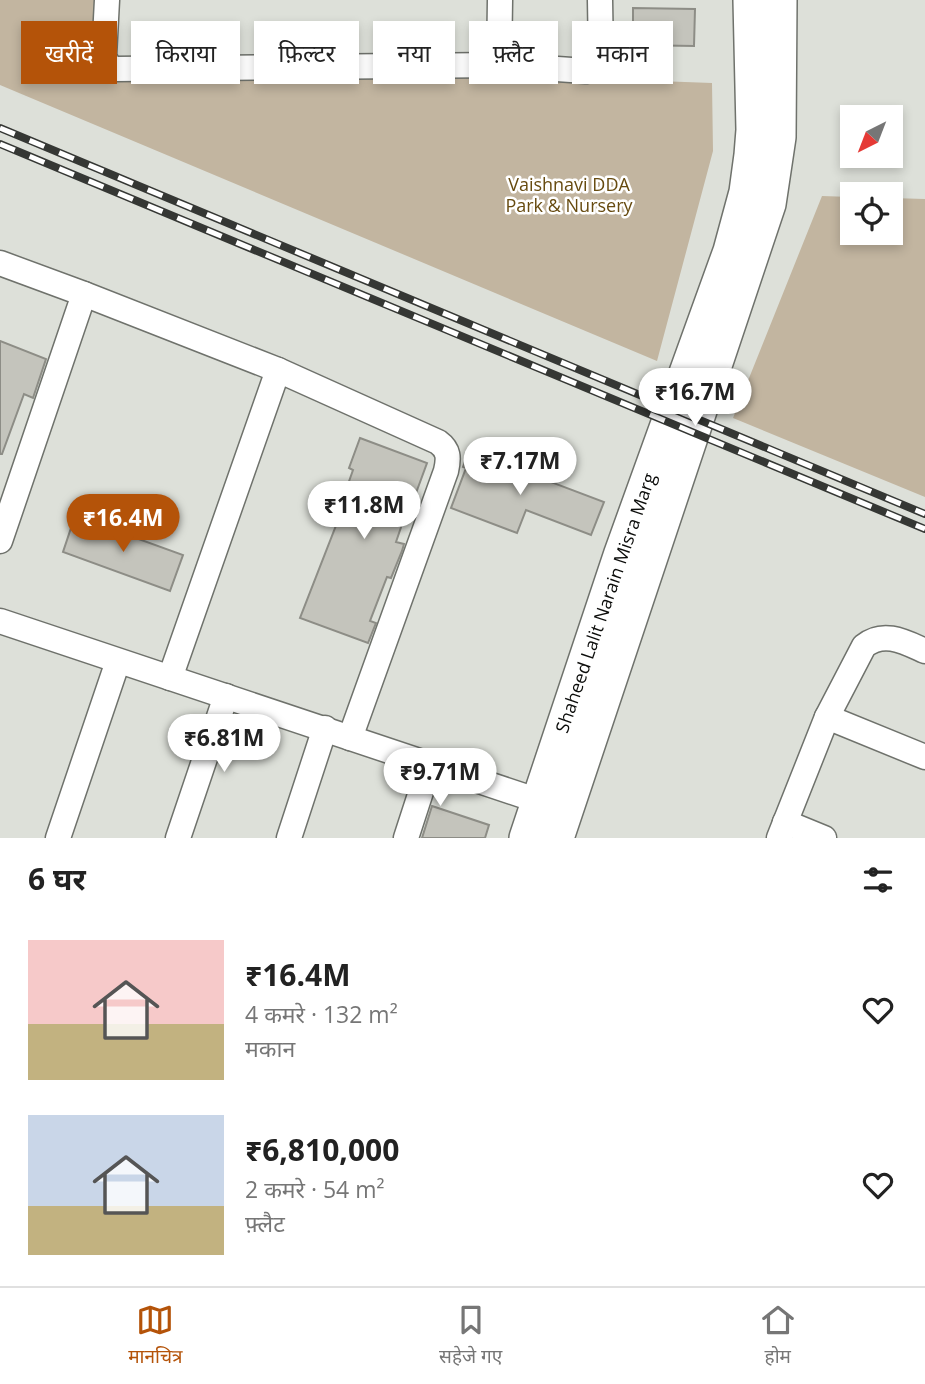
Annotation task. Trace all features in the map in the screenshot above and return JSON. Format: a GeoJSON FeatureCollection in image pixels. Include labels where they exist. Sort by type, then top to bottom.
{"type":"FeatureCollection","features":[{"type":"Feature","properties":{"kind":"street"},"geometry":{"type":"LineString","coordinates":[[107,0],[104,57],[109,66],[116,69],[469,65]]}},
{"type":"Feature","properties":{"kind":"street"},"geometry":{"type":"LineString","coordinates":[[500,0],[500,21]]}},
{"type":"Feature","properties":{"kind":"street"},"geometry":{"type":"LineString","coordinates":[[558,69],[586,71],[598,65],[601,58],[600,0]]}},
{"type":"Feature","properties":{"kind":"street","name":"Shaheed Lalit Narain Misra Marg"},"geometry":{"type":"LineString","coordinates":[[554,816],[621,553],[730,251],[738,222],[750,172],[751,155],[750,0]]}},
{"type":"Feature","properties":{"kind":"street","name":"Shaheed Lalit Narain Misra Marg"},"geometry":{"type":"LineString","coordinates":[[526,838],[554,816],[769,204],[779,137],[780,0]]}},
{"type":"Feature","properties":{"kind":"street"},"geometry":{"type":"LineString","coordinates":[[0,263],[278,370],[438,442],[445,448],[449,459],[446,471],[350,738]]}},
{"type":"Feature","properties":{"kind":"street"},"geometry":{"type":"LineString","coordinates":[[0,541],[84,294]]}},
{"type":"Feature","properties":{"kind":"street"},"geometry":{"type":"LineString","coordinates":[[170,678],[278,370]]}},
{"type":"Feature","properties":{"kind":"street"},"geometry":{"type":"LineString","coordinates":[[0,621],[430,764],[554,816]]}},
{"type":"Feature","properties":{"kind":"street"},"geometry":{"type":"LineString","coordinates":[[824,838],[782,830],[827,717],[858,657],[871,640],[882,637],[899,639],[925,651]]}},
{"type":"Feature","properties":{"kind":"street"},"geometry":{"type":"LineString","coordinates":[[58,838],[118,661]]}},
{"type":"Feature","properties":{"kind":"street"},"geometry":{"type":"LineString","coordinates":[[178,838],[226,696]]}},
{"type":"Feature","properties":{"kind":"street"},"geometry":{"type":"LineString","coordinates":[[827,717],[925,757]]}},
{"type":"Feature","properties":{"kind":"street"},"geometry":{"type":"LineString","coordinates":[[289,838],[325,728]]}},
{"type":"Feature","properties":{"kind":"street"},"geometry":{"type":"LineString","coordinates":[[406,838],[430,764]]}},
{"type":"Feature","properties":{"kind":"green space","name":"Vaishnavi DDA Park & Nursery"},"geometry":{"type":"Polygon","coordinates":[[[0,0],[102,0],[103,21],[21,21],[21,84],[117,84],[117,61],[131,62],[131,84],[240,84],[240,66],[254,66],[254,84],[359,84],[359,70],[373,71],[373,84],[455,84],[455,74],[469,74],[469,84],[558,84],[558,77],[572,78],[572,84],[712,83],[713,151],[657,361],[0,85],[0,0]]]}},
{"type":"Feature","properties":{"kind":"green space"},"geometry":{"type":"Polygon","coordinates":[[[822,196],[840,197],[840,245],[903,245],[903,198],[925,199],[925,497],[733,418],[822,196]]]}},
{"type":"Feature","properties":{"kind":"building"},"geometry":{"type":"Polygon","coordinates":[[[633,8],[695,9],[694,46],[673,46],[673,21],[633,21],[633,8]]]}},
{"type":"Feature","properties":{"kind":"building"},"geometry":{"type":"Polygon","coordinates":[[[0,341],[46,359],[33,398],[24,394],[2,454],[0,454],[0,341]]]}},
{"type":"Feature","properties":{"kind":"building"},"geometry":{"type":"Polygon","coordinates":[[[360,438],[427,463],[416,493],[413,492],[396,542],[404,544],[402,551],[391,578],[387,577],[370,621],[376,623],[368,643],[300,618],[344,505],[341,504],[353,470],[349,468],[360,438]]]}},
{"type":"Feature","properties":{"kind":"building"},"geometry":{"type":"Polygon","coordinates":[[[469,451],[604,502],[591,535],[526,510],[517,533],[451,508],[466,468],[463,467],[469,451]]]}},
{"type":"Feature","properties":{"kind":"building"},"geometry":{"type":"Polygon","coordinates":[[[75,516],[183,555],[170,591],[63,552],[75,516]]]}},
{"type":"Feature","properties":{"kind":"building"},"geometry":{"type":"Polygon","coordinates":[[[432,806],[489,825],[485,838],[422,838],[432,806]]]}},
{"type":"Feature","properties":{"kind":"railway"},"geometry":{"type":"LineString","coordinates":[[0,128],[925,514]]}},
{"type":"Feature","properties":{"kind":"railway"},"geometry":{"type":"LineString","coordinates":[[0,144],[925,529]]}}]}
